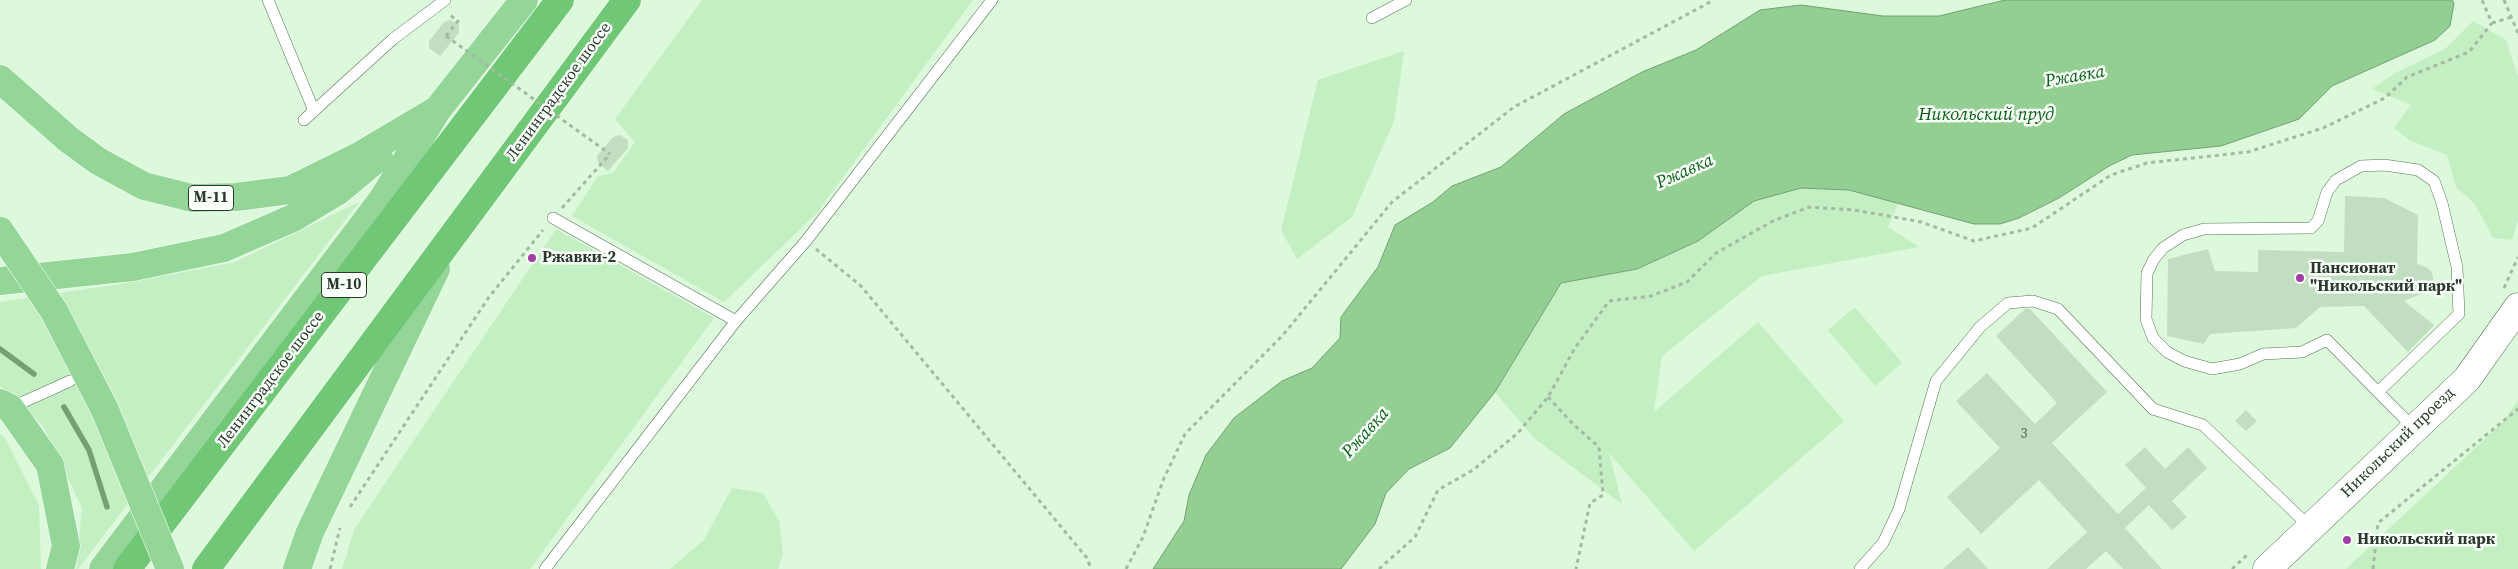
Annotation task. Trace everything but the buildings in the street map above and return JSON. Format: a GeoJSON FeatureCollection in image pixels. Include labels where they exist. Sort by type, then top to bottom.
{"type":"FeatureCollection","features":[{"type":"Feature","properties":{"kind":"highway","name":"Ленинградское шоссе"},"geometry":{"type":"LineString","coordinates":[[127,569],[560,0]]}},
{"type":"Feature","properties":{"kind":"highway","name":"Ленинградское шоссе"},"geometry":{"type":"LineString","coordinates":[[206,569],[627,0]]}},
{"type":"Feature","properties":{"kind":"main road","name":"М-10"},"geometry":{"type":"LineString","coordinates":[[103,569],[382,200],[438,109],[524,0]]}},
{"type":"Feature","properties":{"kind":"main road","name":"М-11"},"geometry":{"type":"LineString","coordinates":[[0,79],[68,139],[98,161],[144,186],[192,198],[236,197],[290,190],[359,156],[438,109]]}},
{"type":"Feature","properties":{"kind":"main road"},"geometry":{"type":"LineString","coordinates":[[0,281],[133,268],[224,248],[292,218],[338,192],[438,109]]}},
{"type":"Feature","properties":{"kind":"main road"},"geometry":{"type":"LineString","coordinates":[[0,231],[54,311],[100,402],[170,569]]}},
{"type":"Feature","properties":{"kind":"main road"},"geometry":{"type":"LineString","coordinates":[[297,569],[310,532],[450,240]]}},
{"type":"Feature","properties":{"kind":"main road"},"geometry":{"type":"LineString","coordinates":[[5,406],[50,465],[66,546],[60,569]]}},
{"type":"Feature","properties":{"kind":"street","name":"Никольский проезд"},"geometry":{"type":"LineString","coordinates":[[2267,569],[2467,378],[2518,307]]}},
{"type":"Feature","properties":{"kind":"lane"},"geometry":{"type":"LineString","coordinates":[[268,0],[314,111]]}},
{"type":"Feature","properties":{"kind":"lane"},"geometry":{"type":"LineString","coordinates":[[304,120],[393,39],[445,0]]}},
{"type":"Feature","properties":{"kind":"lane"},"geometry":{"type":"LineString","coordinates":[[545,569],[736,321],[806,240],[992,0]]}},
{"type":"Feature","properties":{"kind":"lane"},"geometry":{"type":"LineString","coordinates":[[1372,18],[1406,0]]}},
{"type":"Feature","properties":{"kind":"lane"},"geometry":{"type":"LineString","coordinates":[[2378,392],[2459,314],[2457,267],[2442,203],[2434,181],[2418,170],[2384,165],[2361,166],[2336,180],[2327,192],[2318,221],[2311,228],[2204,230],[2183,235],[2163,248],[2154,259],[2147,273],[2146,319],[2153,338],[2167,352],[2184,361],[2212,368],[2240,364],[2263,354],[2302,352],[2327,340],[2378,392],[2414,428]]}},
{"type":"Feature","properties":{"kind":"lane"},"geometry":{"type":"LineString","coordinates":[[553,218],[736,321]]}},
{"type":"Feature","properties":{"kind":"lane"},"geometry":{"type":"LineString","coordinates":[[1860,569],[1883,543],[1899,508],[1936,381],[1980,327],[2008,303],[2033,301],[2058,309],[2153,409],[2203,425],[2310,527]]}},
{"type":"Feature","properties":{"kind":"lane"},"geometry":{"type":"LineString","coordinates":[[5,406],[70,381]]}},
{"type":"Feature","properties":{"kind":"path"},"geometry":{"type":"LineString","coordinates":[[1126,569],[1143,537],[1164,478],[1184,434],[1283,335],[1392,202],[1514,107],[1714,0]]}},
{"type":"Feature","properties":{"kind":"path"},"geometry":{"type":"LineString","coordinates":[[2482,0],[2492,23]]}},
{"type":"Feature","properties":{"kind":"path"},"geometry":{"type":"LineString","coordinates":[[2504,0],[2518,33]]}},
{"type":"Feature","properties":{"kind":"path"},"geometry":{"type":"LineString","coordinates":[[1379,569],[1415,537],[1438,490],[1474,470],[1518,433],[1548,397],[1575,348],[1610,301],[1651,296],[1687,282],[1716,253],[1773,221],[1809,207],[1855,210],[1921,222],[1974,242],[2032,228],[2111,175],[2147,162],[2248,152],[2323,128],[2385,98],[2407,77],[2469,52],[2492,23],[2512,17]]}},
{"type":"Feature","properties":{"kind":"path"},"geometry":{"type":"LineString","coordinates":[[347,511],[489,297],[553,218],[610,154],[446,36],[456,23]]}},
{"type":"Feature","properties":{"kind":"path"},"geometry":{"type":"LineString","coordinates":[[806,240],[861,286],[1088,558],[1090,569]]}},
{"type":"Feature","properties":{"kind":"path"},"geometry":{"type":"LineString","coordinates":[[1548,397],[1574,425],[1599,447],[1603,495],[1590,502],[1576,569]]}},
{"type":"Feature","properties":{"kind":"path"},"geometry":{"type":"LineString","coordinates":[[2373,569],[2378,523],[2518,409]]}},
{"type":"Feature","properties":{"kind":"path"},"geometry":{"type":"LineString","coordinates":[[330,569],[342,520]]}},
{"type":"Feature","properties":{"kind":"shaded area"},"geometry":{"type":"Polygon","coordinates":[[[702,0],[973,0],[817,213],[724,302],[572,216],[598,176],[613,173],[635,142],[615,119],[702,0]]]}},
{"type":"Feature","properties":{"kind":"shaded area"},"geometry":{"type":"Polygon","coordinates":[[[2473,21],[2506,40],[2518,76],[2518,220],[2512,240],[2493,238],[2475,204],[2456,187],[2447,155],[2409,140],[2394,128],[2411,105],[2372,89],[2395,73],[2445,49],[2473,21]]]}},
{"type":"Feature","properties":{"kind":"shaded area"},"geometry":{"type":"Polygon","coordinates":[[[1404,51],[1394,121],[1352,217],[1297,259],[1281,230],[1318,80],[1404,51]]]}},
{"type":"Feature","properties":{"kind":"shaded area"},"geometry":{"type":"Polygon","coordinates":[[[1801,188],[1849,190],[1899,202],[1888,227],[1919,247],[1762,276],[1662,356],[1654,412],[1758,322],[1844,421],[1694,551],[1609,453],[1622,504],[1534,438],[1495,392],[1561,283],[1637,269],[1698,241],[1754,201],[1801,188]]]}},
{"type":"Feature","properties":{"kind":"shaded area"},"geometry":{"type":"Polygon","coordinates":[[[359,202],[78,569],[76,569],[82,508],[43,426],[0,386],[0,302],[120,284],[235,262],[359,202]]]}},
{"type":"Feature","properties":{"kind":"shaded area"},"geometry":{"type":"Polygon","coordinates":[[[556,229],[714,318],[530,569],[342,569],[355,528],[556,229]]]}},
{"type":"Feature","properties":{"kind":"shaded area"},"geometry":{"type":"Polygon","coordinates":[[[1855,307],[1902,363],[1875,386],[1828,330],[1855,307]]]}},
{"type":"Feature","properties":{"kind":"shaded area"},"geometry":{"type":"Polygon","coordinates":[[[2518,400],[2518,569],[2346,569],[2503,422],[2518,400]]]}},
{"type":"Feature","properties":{"kind":"shaded area"},"geometry":{"type":"Polygon","coordinates":[[[0,434],[5,438],[39,505],[41,569],[0,569],[0,434]]]}},
{"type":"Feature","properties":{"kind":"shaded area"},"geometry":{"type":"Polygon","coordinates":[[[732,488],[763,493],[779,521],[783,553],[778,569],[670,569],[704,540],[732,488]]]}},
{"type":"Feature","properties":{"kind":"water","name":"Никольский пруд"},"geometry":{"type":"Polygon","coordinates":[[[2005,0],[2452,0],[2454,3],[2450,26],[2435,40],[2332,86],[2299,119],[2221,146],[2132,155],[2109,166],[2059,198],[2019,218],[2000,224],[1974,224],[1849,190],[1801,188],[1754,201],[1698,241],[1637,269],[1561,283],[1495,392],[1450,448],[1409,469],[1386,493],[1375,524],[1341,569],[1153,569],[1184,521],[1189,495],[1206,455],[1234,418],[1282,381],[1312,368],[1340,338],[1341,317],[1378,267],[1395,225],[1433,202],[1452,186],[1501,167],[1564,114],[1642,72],[1696,50],[1760,10],[1801,5],[1883,16],[1939,16],[2005,0]]]}},
{"type":"Feature","properties":{"kind":"waterway"},"geometry":{"type":"LineString","coordinates":[[0,349],[34,374]]}},
{"type":"Feature","properties":{"kind":"waterway"},"geometry":{"type":"LineString","coordinates":[[64,407],[89,450],[107,507]]}},
{"type":"Feature","properties":{"kind":"place","name":"Ржавки-2"},"geometry":{"type":"Point","coordinates":[532,258]}},
{"type":"Feature","properties":{"kind":"place","name":"Пансионат \"Никольский парк\""},"geometry":{"type":"Point","coordinates":[2300,278]}},
{"type":"Feature","properties":{"kind":"place","name":"Никольский парк"},"geometry":{"type":"Point","coordinates":[2347,540]}},
{"type":"Feature","properties":{"kind":"water label","name":"Ржавка"},"geometry":{"type":"Point","coordinates":[2075,77]}},
{"type":"Feature","properties":{"kind":"water label","name":"Ржавка"},"geometry":{"type":"Point","coordinates":[1685,172]}},
{"type":"Feature","properties":{"kind":"water label","name":"Ржавка"},"geometry":{"type":"Point","coordinates":[1366,433]}}]}
